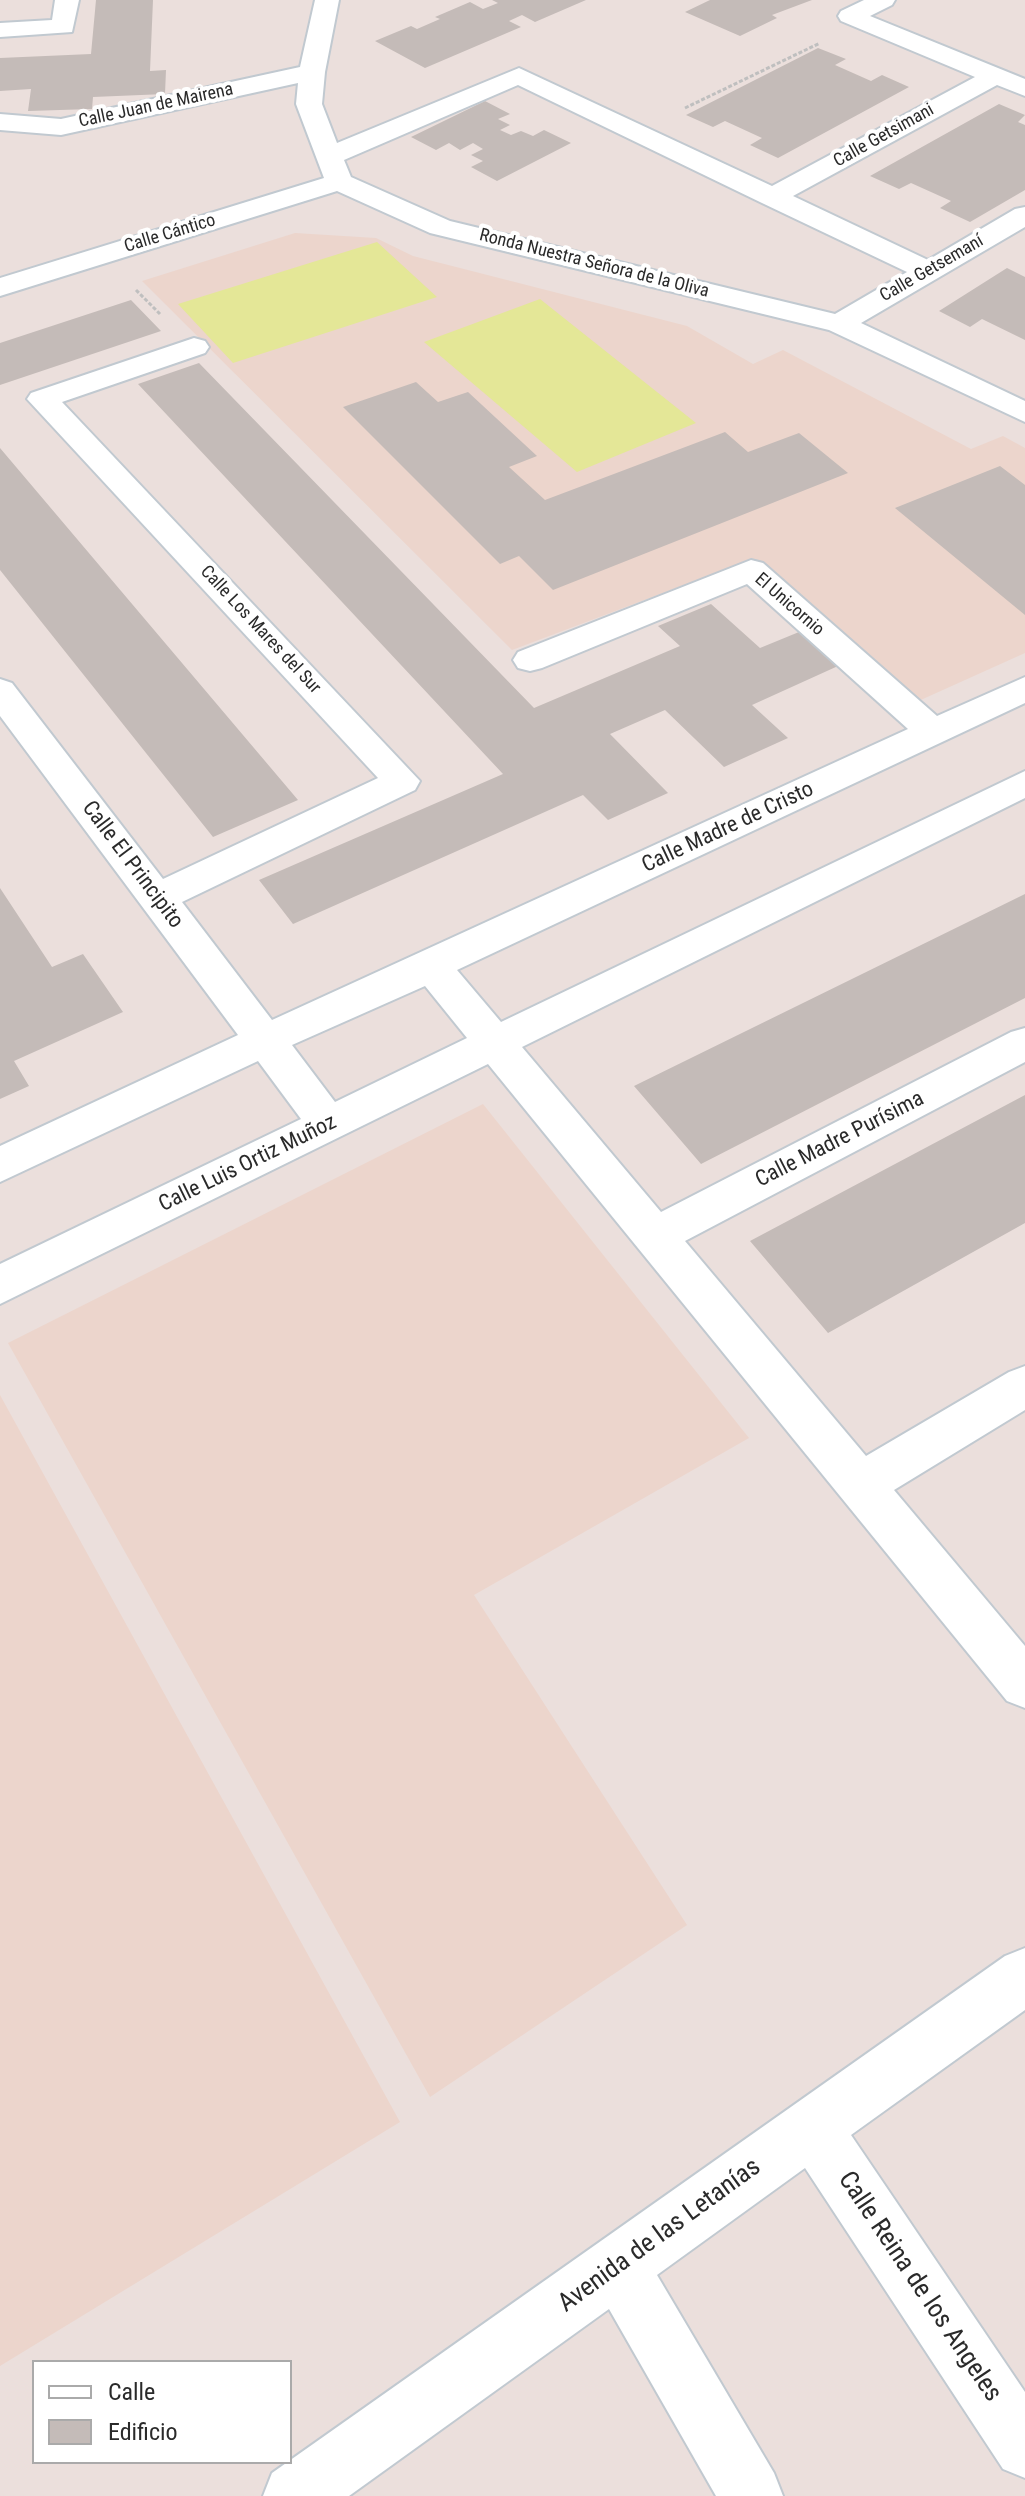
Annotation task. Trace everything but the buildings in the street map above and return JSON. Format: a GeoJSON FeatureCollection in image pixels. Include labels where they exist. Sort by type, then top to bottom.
{"type":"FeatureCollection","features":[{"type":"Feature","properties":{"kind":"street"},"geometry":{"type":"LineString","coordinates":[[0,30],[63,27],[67,0]]}},
{"type":"Feature","properties":{"kind":"street"},"geometry":{"type":"LineString","coordinates":[[883,0],[850,16],[1025,88]]}},
{"type":"Feature","properties":{"kind":"street"},"geometry":{"type":"LineString","coordinates":[[320,8],[309,104],[334,169]]}},
{"type":"Feature","properties":{"kind":"street","name":"Calle Juan de Mairena"},"geometry":{"type":"LineString","coordinates":[[0,122],[61,127],[312,72]]}},
{"type":"Feature","properties":{"kind":"street","name":"Calle Cántico"},"geometry":{"type":"LineString","coordinates":[[0,287],[101,256],[334,169],[519,76],[928,271]]}},
{"type":"Feature","properties":{"kind":"street","name":"Calle Getsimani"},"geometry":{"type":"LineString","coordinates":[[772,197],[995,76]]}},
{"type":"Feature","properties":{"kind":"street","name":"Ronda Nuestra Señora de la Oliva"},"geometry":{"type":"LineString","coordinates":[[334,169],[440,227],[839,324],[1025,413]]}},
{"type":"Feature","properties":{"kind":"street","name":"Calle Getsemaní"},"geometry":{"type":"LineString","coordinates":[[839,324],[1025,215]]}},
{"type":"Feature","properties":{"kind":"street","name":"Calle Los Mares del Sur"},"geometry":{"type":"LineString","coordinates":[[157,898],[402,781],[42,399],[194,347]]}},
{"type":"Feature","properties":{"kind":"street","name":"El Unicornio"},"geometry":{"type":"LineString","coordinates":[[530,660],[751,570],[933,732]]}},
{"type":"Feature","properties":{"kind":"street","name":"Calle Madre de Cristo"},"geometry":{"type":"LineString","coordinates":[[431,966],[1025,689]]}},
{"type":"Feature","properties":{"kind":"street","name":"Calle El Principito"},"geometry":{"type":"LineString","coordinates":[[0,691],[329,1125]]}},
{"type":"Feature","properties":{"kind":"street"},"geometry":{"type":"LineString","coordinates":[[495,1044],[1025,783]]}},
{"type":"Feature","properties":{"kind":"street"},"geometry":{"type":"LineString","coordinates":[[0,1165],[265,1040],[431,966],[1025,1684]]}},
{"type":"Feature","properties":{"kind":"street","name":"Calle Madre Purísima"},"geometry":{"type":"LineString","coordinates":[[654,1236],[1025,1043]]}},
{"type":"Feature","properties":{"kind":"street","name":"Calle Luis Ortiz Muñoz"},"geometry":{"type":"LineString","coordinates":[[0,1285],[495,1044]]}},
{"type":"Feature","properties":{"kind":"street"},"geometry":{"type":"LineString","coordinates":[[860,1485],[1025,1386]]}},
{"type":"Feature","properties":{"kind":"street","name":"Avenida de las Letanías"},"geometry":{"type":"LineString","coordinates":[[325,2487],[618,2266],[1025,1976]]}},
{"type":"Feature","properties":{"kind":"street","name":"Calle Reina de los Angeles"},"geometry":{"type":"LineString","coordinates":[[812,2127],[1025,2447]]}},
{"type":"Feature","properties":{"kind":"street"},"geometry":{"type":"LineString","coordinates":[[618,2266],[751,2496]]}},
{"type":"Feature","properties":{"kind":"path"},"geometry":{"type":"LineString","coordinates":[[636,132],[864,22]]}},
{"type":"Feature","properties":{"kind":"path"},"geometry":{"type":"LineString","coordinates":[[101,256],[194,347]]}},
{"type":"Feature","properties":{"kind":"shaded area"},"geometry":{"type":"Polygon","coordinates":[[[295,233],[376,238],[413,256],[687,326],[753,364],[783,350],[971,449],[1003,436],[1025,448],[1025,653],[914,703],[753,559],[512,650],[142,281],[295,233]]]}},
{"type":"Feature","properties":{"kind":"shaded area"},"geometry":{"type":"Polygon","coordinates":[[[483,1104],[749,1438],[474,1595],[687,1925],[430,2097],[8,1343],[483,1104]]]}},
{"type":"Feature","properties":{"kind":"shaded area"},"geometry":{"type":"Polygon","coordinates":[[[0,1395],[400,2122],[0,2366],[0,1395]]]}},
{"type":"Feature","properties":{"kind":"green space"},"geometry":{"type":"Polygon","coordinates":[[[377,242],[437,297],[233,363],[178,304],[377,242]]]}},
{"type":"Feature","properties":{"kind":"green space"},"geometry":{"type":"Polygon","coordinates":[[[540,299],[696,423],[577,472],[424,342],[540,299]]]}}]}
